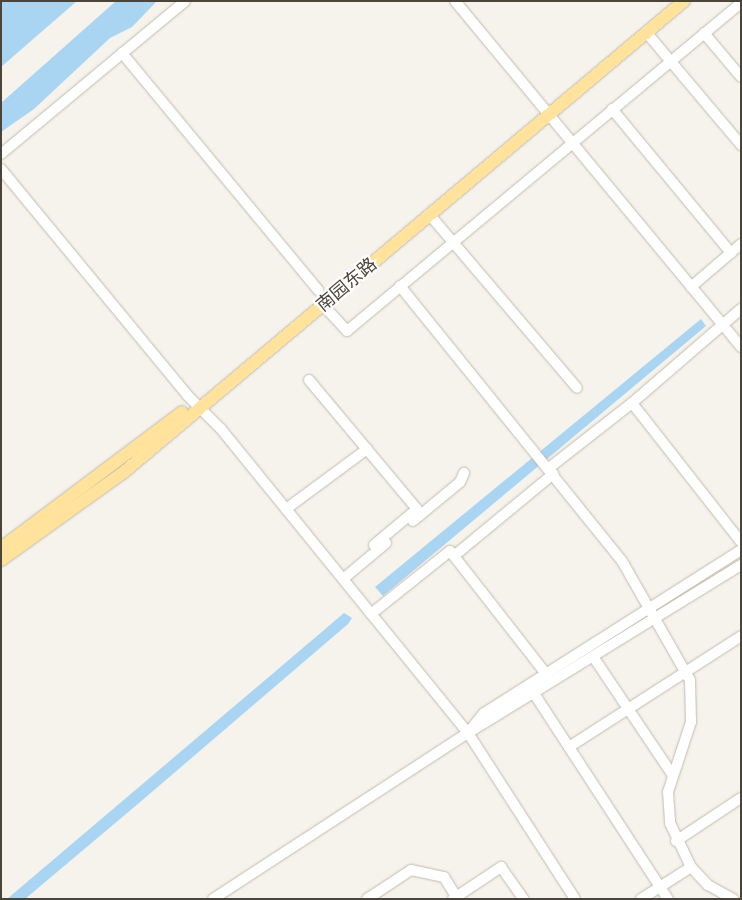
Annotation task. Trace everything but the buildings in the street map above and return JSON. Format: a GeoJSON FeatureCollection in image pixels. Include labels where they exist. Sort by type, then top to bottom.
{"type":"FeatureCollection","features":[{"type":"Feature","properties":{"kind":"main road","name":"南园东路"},"geometry":{"type":"LineString","coordinates":[[1,548],[198,405],[429,214],[673,1]]}},
{"type":"Feature","properties":{"kind":"main road","name":"南园东路"},"geometry":{"type":"LineString","coordinates":[[1,560],[124,472],[198,405],[545,113],[684,1]]}},
{"type":"Feature","properties":{"kind":"street"},"geometry":{"type":"LineString","coordinates":[[1,154],[185,1]]}},
{"type":"Feature","properties":{"kind":"street"},"geometry":{"type":"LineString","coordinates":[[455,1],[570,144],[741,347]]}},
{"type":"Feature","properties":{"kind":"street"},"geometry":{"type":"LineString","coordinates":[[322,304],[347,331],[741,3]]}},
{"type":"Feature","properties":{"kind":"street"},"geometry":{"type":"LineString","coordinates":[[646,32],[741,146]]}},
{"type":"Feature","properties":{"kind":"street"},"geometry":{"type":"LineString","coordinates":[[704,33],[741,77]]}},
{"type":"Feature","properties":{"kind":"street"},"geometry":{"type":"LineString","coordinates":[[122,53],[318,290]]}},
{"type":"Feature","properties":{"kind":"street"},"geometry":{"type":"LineString","coordinates":[[612,109],[731,252]]}},
{"type":"Feature","properties":{"kind":"street"},"geometry":{"type":"LineString","coordinates":[[1,169],[286,509],[468,733],[574,899]]}},
{"type":"Feature","properties":{"kind":"street"},"geometry":{"type":"LineString","coordinates":[[429,214],[577,388]]}},
{"type":"Feature","properties":{"kind":"street"},"geometry":{"type":"LineString","coordinates":[[691,287],[741,244]]}},
{"type":"Feature","properties":{"kind":"street"},"geometry":{"type":"LineString","coordinates":[[400,286],[536,451],[622,561],[649,609],[653,620],[685,672],[693,701],[691,722],[672,774],[668,792],[676,841],[691,867],[708,885],[733,899]]}},
{"type":"Feature","properties":{"kind":"street"},"geometry":{"type":"LineString","coordinates":[[454,556],[549,468],[724,327],[741,309]]}},
{"type":"Feature","properties":{"kind":"street"},"geometry":{"type":"LineString","coordinates":[[310,380],[417,509],[374,545]]}},
{"type":"Feature","properties":{"kind":"street"},"geometry":{"type":"LineString","coordinates":[[632,403],[741,542]]}},
{"type":"Feature","properties":{"kind":"street"},"geometry":{"type":"LineString","coordinates":[[286,509],[367,449]]}},
{"type":"Feature","properties":{"kind":"street"},"geometry":{"type":"LineString","coordinates":[[343,579],[460,482],[464,473]]}},
{"type":"Feature","properties":{"kind":"street"},"geometry":{"type":"LineString","coordinates":[[468,733],[484,713],[741,550]]}},
{"type":"Feature","properties":{"kind":"street"},"geometry":{"type":"LineString","coordinates":[[371,614],[450,551],[546,674]]}},
{"type":"Feature","properties":{"kind":"street"},"geometry":{"type":"LineString","coordinates":[[213,899],[468,733],[535,695],[741,565]]}},
{"type":"Feature","properties":{"kind":"street"},"geometry":{"type":"LineString","coordinates":[[570,747],[741,636]]}},
{"type":"Feature","properties":{"kind":"street"},"geometry":{"type":"LineString","coordinates":[[594,658],[627,710],[672,774]]}},
{"type":"Feature","properties":{"kind":"street"},"geometry":{"type":"LineString","coordinates":[[535,695],[668,899]]}},
{"type":"Feature","properties":{"kind":"street"},"geometry":{"type":"LineString","coordinates":[[676,841],[741,798]]}},
{"type":"Feature","properties":{"kind":"street"},"geometry":{"type":"LineString","coordinates":[[367,899],[411,870],[444,878],[456,898],[501,867],[523,899]]}},
{"type":"Feature","properties":{"kind":"street"},"geometry":{"type":"LineString","coordinates":[[641,899],[691,867]]}},
{"type":"Feature","properties":{"kind":"water"},"geometry":{"type":"Polygon","coordinates":[[[1,1],[77,1],[1,67],[1,1]]]}},
{"type":"Feature","properties":{"kind":"water"},"geometry":{"type":"Polygon","coordinates":[[[116,1],[157,1],[132,27],[110,38],[34,109],[1,132],[1,103],[116,1]]]}},
{"type":"Feature","properties":{"kind":"water"},"geometry":{"type":"Polygon","coordinates":[[[701,319],[706,326],[383,596],[375,587],[701,319]]]}},
{"type":"Feature","properties":{"kind":"water"},"geometry":{"type":"Polygon","coordinates":[[[344,613],[352,618],[348,624],[139,803],[25,899],[7,899],[344,613]]]}}]}
